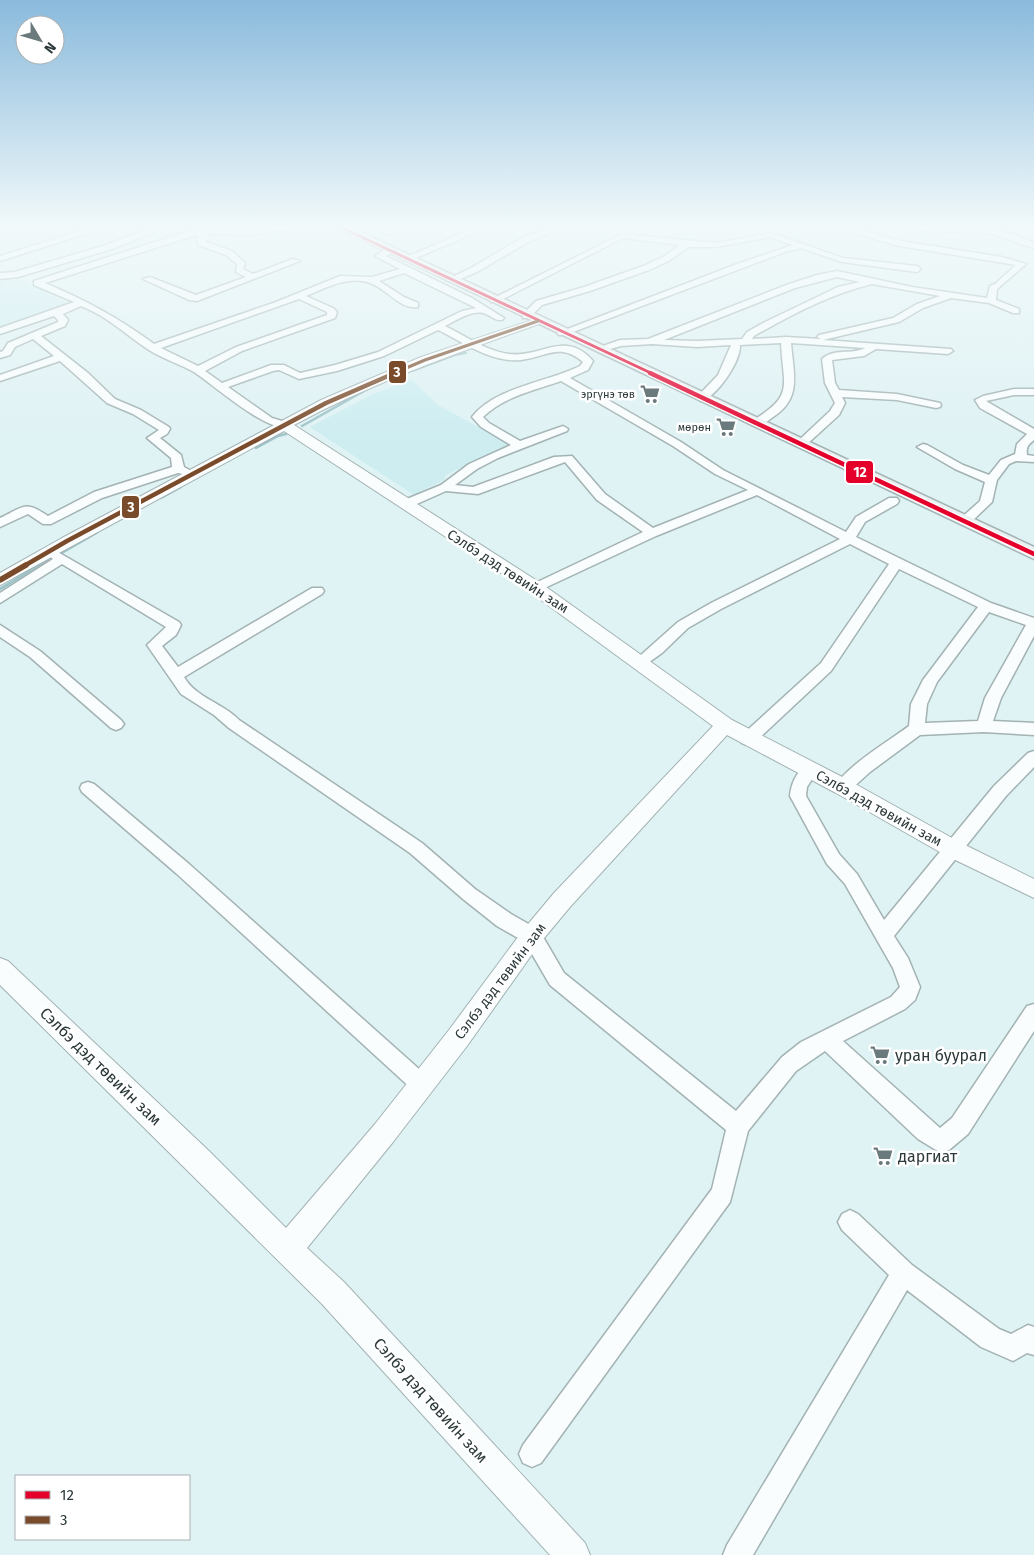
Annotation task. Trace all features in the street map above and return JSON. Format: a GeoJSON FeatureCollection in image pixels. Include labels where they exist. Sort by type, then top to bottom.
{"type":"FeatureCollection","features":[{"type":"Feature","properties":{"kind":"main road"},"geometry":{"type":"LineString","coordinates":[[489,298],[1034,554]]}},
{"type":"Feature","properties":{"kind":"street"},"geometry":{"type":"LineString","coordinates":[[71,298],[114,320],[154,348],[197,370],[271,422],[285,425]]}},
{"type":"Feature","properties":{"kind":"street"},"geometry":{"type":"LineString","coordinates":[[154,348],[295,298]]}},
{"type":"Feature","properties":{"kind":"street"},"geometry":{"type":"LineString","coordinates":[[197,370],[211,365],[239,349],[332,316],[330,310],[302,298]]}},
{"type":"Feature","properties":{"kind":"street"},"geometry":{"type":"LineString","coordinates":[[399,298],[415,305]]}},
{"type":"Feature","properties":{"kind":"street"},"geometry":{"type":"LineString","coordinates":[[465,298],[482,310],[499,318]]}},
{"type":"Feature","properties":{"kind":"street"},"geometry":{"type":"LineString","coordinates":[[494,300],[499,298]]}},
{"type":"Feature","properties":{"kind":"street"},"geometry":{"type":"LineString","coordinates":[[0,580],[48,551],[326,403],[425,360],[472,344],[532,318],[539,303],[558,298]]}},
{"type":"Feature","properties":{"kind":"street"},"geometry":{"type":"LineString","coordinates":[[562,333],[656,298]]}},
{"type":"Feature","properties":{"kind":"street"},"geometry":{"type":"LineString","coordinates":[[649,342],[766,298]]}},
{"type":"Feature","properties":{"kind":"street"},"geometry":{"type":"LineString","coordinates":[[746,341],[750,334],[822,298]]}},
{"type":"Feature","properties":{"kind":"street"},"geometry":{"type":"LineString","coordinates":[[599,349],[620,343],[696,344],[822,337],[896,320],[943,298]]}},
{"type":"Feature","properties":{"kind":"street"},"geometry":{"type":"LineString","coordinates":[[970,298],[991,301],[1016,311]]}},
{"type":"Feature","properties":{"kind":"street"},"geometry":{"type":"LineString","coordinates":[[0,331],[59,312],[82,302]]}},
{"type":"Feature","properties":{"kind":"street"},"geometry":{"type":"LineString","coordinates":[[220,387],[280,366],[299,376],[336,368],[381,354],[440,327],[465,313],[482,310]]}},
{"type":"Feature","properties":{"kind":"street"},"geometry":{"type":"LineString","coordinates":[[0,355],[7,353],[11,345],[62,324],[63,320],[58,315],[59,312]]}},
{"type":"Feature","properties":{"kind":"street"},"geometry":{"type":"LineString","coordinates":[[440,327],[466,339],[472,344],[511,357],[523,356],[557,347],[584,357],[588,361],[584,368],[503,399],[482,410],[477,417],[485,425],[520,445]]}},
{"type":"Feature","properties":{"kind":"street"},"geometry":{"type":"LineString","coordinates":[[34,335],[90,380],[111,401],[137,412],[165,428],[163,432],[153,438],[176,457],[178,469]]}},
{"type":"Feature","properties":{"kind":"street"},"geometry":{"type":"LineString","coordinates":[[789,340],[948,351]]}},
{"type":"Feature","properties":{"kind":"street"},"geometry":{"type":"LineString","coordinates":[[756,423],[782,404],[788,392],[789,367],[786,354],[789,340]]}},
{"type":"Feature","properties":{"kind":"street"},"geometry":{"type":"LineString","coordinates":[[701,398],[725,375],[736,347],[734,342]]}},
{"type":"Feature","properties":{"kind":"street"},"geometry":{"type":"LineString","coordinates":[[801,444],[835,413],[840,402],[830,383],[827,359],[832,356],[856,357],[875,345]]}},
{"type":"Feature","properties":{"kind":"street"},"geometry":{"type":"LineString","coordinates":[[0,378],[61,357]]}},
{"type":"Feature","properties":{"kind":"street"},"geometry":{"type":"LineString","coordinates":[[562,378],[676,444],[718,472],[783,503],[896,563],[986,606],[1034,623],[993,698],[984,726]]}},
{"type":"Feature","properties":{"kind":"street"},"geometry":{"type":"LineString","coordinates":[[1018,456],[1024,441],[1034,433],[984,406],[980,400],[999,394],[1021,391],[1034,392]]}},
{"type":"Feature","properties":{"kind":"street"},"geometry":{"type":"LineString","coordinates":[[835,393],[897,397],[936,404]]}},
{"type":"Feature","properties":{"kind":"street","name":"Сэлбэ дэд төвийн зам"},"geometry":{"type":"LineString","coordinates":[[285,425],[536,588],[725,725],[748,739],[843,787],[953,849],[1034,890]]}},
{"type":"Feature","properties":{"kind":"street"},"geometry":{"type":"LineString","coordinates":[[406,504],[445,487],[458,476],[487,459],[562,429]]}},
{"type":"Feature","properties":{"kind":"street"},"geometry":{"type":"LineString","coordinates":[[923,447],[959,467],[991,480]]}},
{"type":"Feature","properties":{"kind":"street"},"geometry":{"type":"LineString","coordinates":[[965,521],[986,502],[991,480],[1004,462],[1018,456],[1034,453]]}},
{"type":"Feature","properties":{"kind":"street"},"geometry":{"type":"LineString","coordinates":[[1018,456],[1034,459]]}},
{"type":"Feature","properties":{"kind":"street"},"geometry":{"type":"LineString","coordinates":[[445,487],[474,491],[543,465],[568,458],[601,497],[652,533]]}},
{"type":"Feature","properties":{"kind":"street"},"geometry":{"type":"LineString","coordinates":[[0,523],[29,509],[47,521],[98,495],[178,469],[193,473]]}},
{"type":"Feature","properties":{"kind":"street"},"geometry":{"type":"LineString","coordinates":[[536,588],[652,533],[757,491]]}},
{"type":"Feature","properties":{"kind":"street"},"geometry":{"type":"LineString","coordinates":[[640,662],[657,650],[684,625],[708,611],[806,563],[849,538],[860,520],[892,501]]}},
{"type":"Feature","properties":{"kind":"street"},"geometry":{"type":"LineString","coordinates":[[48,551],[174,625],[171,632],[154,645],[176,674],[179,684],[192,696],[215,708],[242,729],[416,848],[469,894],[504,920],[532,936],[557,979],[738,1126]]}},
{"type":"Feature","properties":{"kind":"street"},"geometry":{"type":"LineString","coordinates":[[0,598],[62,559]]}},
{"type":"Feature","properties":{"kind":"street"},"geometry":{"type":"LineString","coordinates":[[748,739],[826,667],[896,563]]}},
{"type":"Feature","properties":{"kind":"street"},"geometry":{"type":"LineString","coordinates":[[176,674],[317,591]]}},
{"type":"Feature","properties":{"kind":"street"},"geometry":{"type":"LineString","coordinates":[[918,728],[919,704],[930,680],[986,606]]}},
{"type":"Feature","properties":{"kind":"street"},"geometry":{"type":"LineString","coordinates":[[0,630],[36,654],[116,724]]}},
{"type":"Feature","properties":{"kind":"street","name":"Сэлбэ дэд төвийн зам"},"geometry":{"type":"LineString","coordinates":[[288,1248],[384,1133],[458,1038],[532,936],[562,900],[725,725]]}},
{"type":"Feature","properties":{"kind":"street"},"geometry":{"type":"LineString","coordinates":[[843,787],[864,768],[918,728],[984,726],[1034,729]]}},
{"type":"Feature","properties":{"kind":"street"},"geometry":{"type":"LineString","coordinates":[[883,935],[1000,791],[1034,757]]}},
{"type":"Feature","properties":{"kind":"street"},"geometry":{"type":"LineString","coordinates":[[532,1454],[722,1194],[738,1126],[790,1064],[808,1049],[898,1003],[908,994],[910,987],[901,964],[852,879],[833,859],[798,796],[799,786],[810,770]]}},
{"type":"Feature","properties":{"kind":"street"},"geometry":{"type":"LineString","coordinates":[[88,788],[183,869],[421,1084]]}},
{"type":"Feature","properties":{"kind":"street","name":"Сэлбэ дэд төвийн зам"},"geometry":{"type":"LineString","coordinates":[[0,969],[333,1293],[572,1555]]}},
{"type":"Feature","properties":{"kind":"street"},"geometry":{"type":"LineString","coordinates":[[826,1039],[926,1131],[941,1142],[960,1126],[1034,1013]]}},
{"type":"Feature","properties":{"kind":"street"},"geometry":{"type":"LineString","coordinates":[[850,1222],[904,1274],[990,1338],[1013,1348],[1032,1335]]}},
{"type":"Feature","properties":{"kind":"street"},"geometry":{"type":"LineString","coordinates":[[737,1555],[904,1274]]}},
{"type":"Feature","properties":{"kind":"shaded area"},"geometry":{"type":"Polygon","coordinates":[[[0,298],[57,298],[68,303],[0,329],[0,298]]]}},
{"type":"Feature","properties":{"kind":"shaded area"},"geometry":{"type":"Polygon","coordinates":[[[412,380],[438,405],[510,444],[446,475],[444,480],[414,495],[310,427],[373,394],[412,380]]]}},
{"type":"Feature","properties":{"kind":"waterway"},"geometry":{"type":"LineString","coordinates":[[412,371],[455,355],[466,353]]}},
{"type":"Feature","properties":{"kind":"waterway"},"geometry":{"type":"LineString","coordinates":[[302,426],[364,391]]}},
{"type":"Feature","properties":{"kind":"waterway"},"geometry":{"type":"LineString","coordinates":[[256,448],[278,436],[286,434]]}},
{"type":"Feature","properties":{"kind":"waterway"},"geometry":{"type":"LineString","coordinates":[[161,498],[181,487]]}},
{"type":"Feature","properties":{"kind":"waterway"},"geometry":{"type":"LineString","coordinates":[[60,554],[98,532]]}},
{"type":"Feature","properties":{"kind":"waterway"},"geometry":{"type":"LineString","coordinates":[[38,566],[48,560]]}},
{"type":"Feature","properties":{"kind":"waterway"},"geometry":{"type":"LineString","coordinates":[[0,589],[40,565]]}},
{"type":"Feature","properties":{"kind":"transit line","name":"12"},"geometry":{"type":"LineString","coordinates":[[490,298],[1034,554]]}},
{"type":"Feature","properties":{"kind":"transit line","name":"3"},"geometry":{"type":"LineString","coordinates":[[0,580],[67,541],[326,403],[425,360],[538,321]]}},
{"type":"Feature","properties":{"kind":"place","name":"эргүнэ төв"},"geometry":{"type":"Point","coordinates":[650,394]}},
{"type":"Feature","properties":{"kind":"place","name":"мөрөн"},"geometry":{"type":"Point","coordinates":[726,427]}},
{"type":"Feature","properties":{"kind":"place","name":"уран буурал"},"geometry":{"type":"Point","coordinates":[880,1055]}},
{"type":"Feature","properties":{"kind":"place","name":"даргиат"},"geometry":{"type":"Point","coordinates":[883,1156]}}]}
